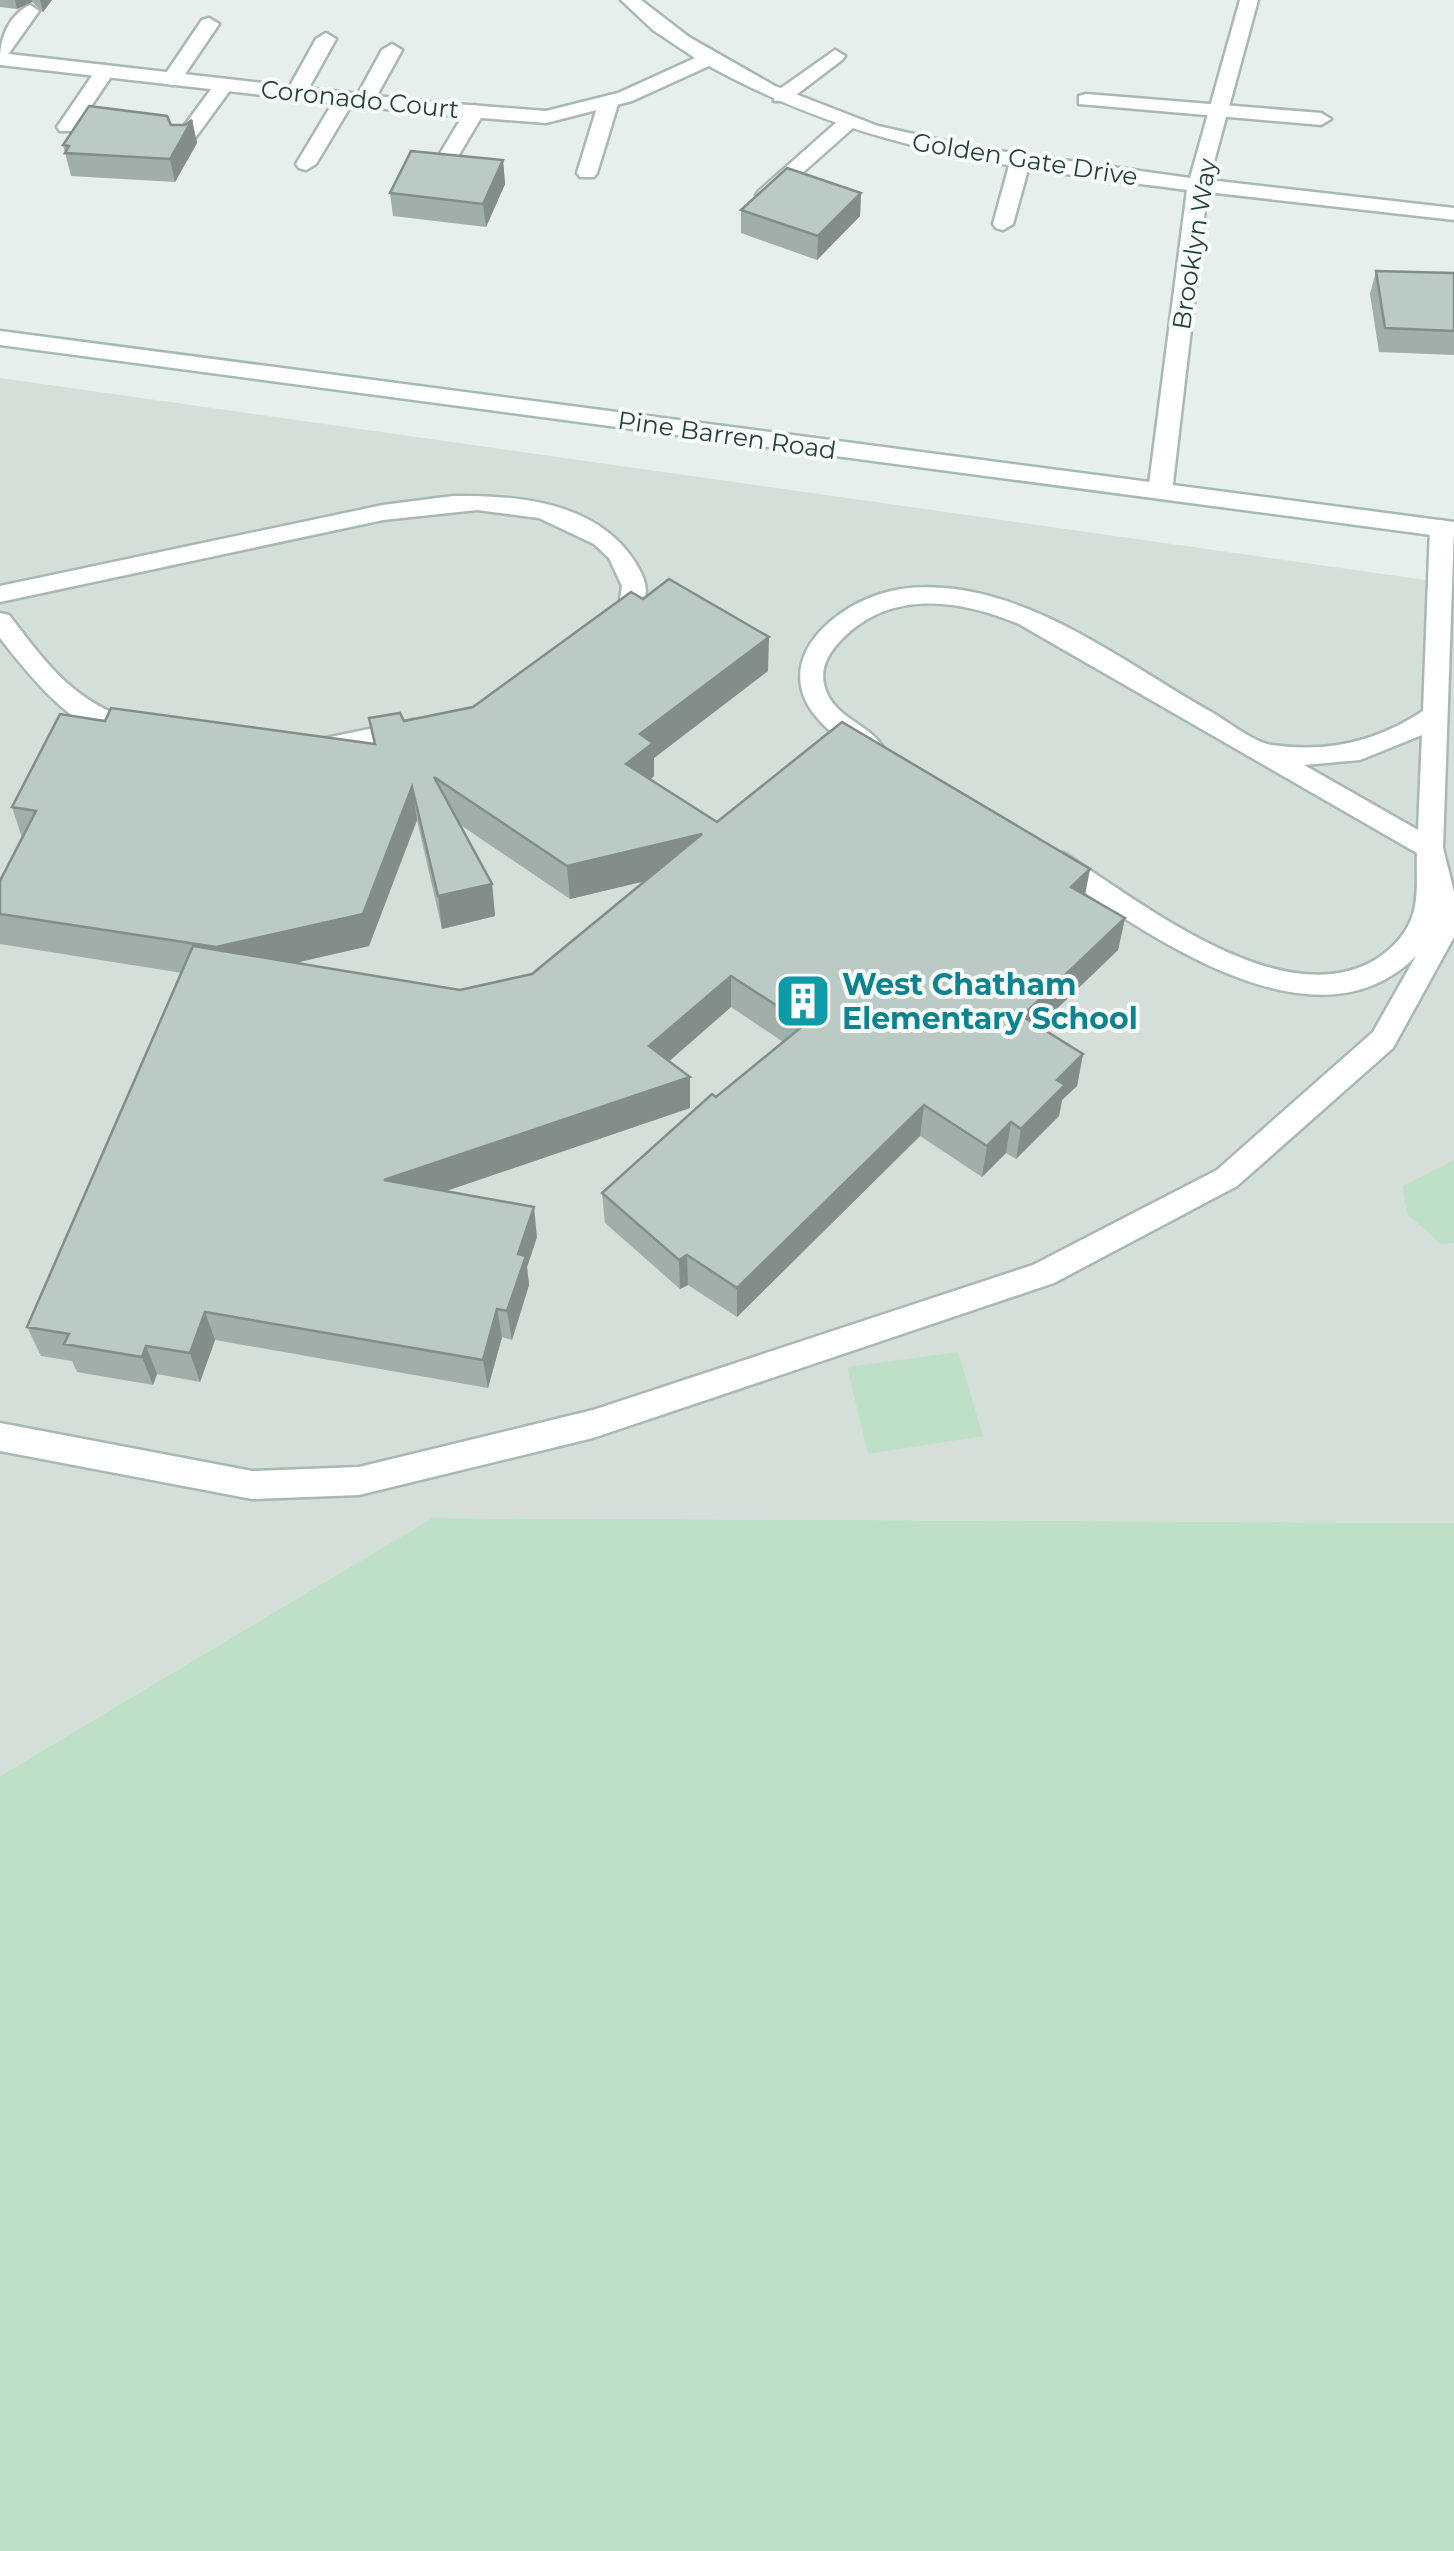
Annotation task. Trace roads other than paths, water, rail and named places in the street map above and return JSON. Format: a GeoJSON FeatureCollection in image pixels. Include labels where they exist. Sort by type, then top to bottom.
{"type":"FeatureCollection","features":[{"type":"Feature","properties":{"kind":"street","name":"Golden Gate Drive"},"geometry":{"type":"LineString","coordinates":[[630,0],[710,58],[781,97],[878,134],[1020,162],[1454,214]]}},
{"type":"Feature","properties":{"kind":"street","name":"Brooklyn Way"},"geometry":{"type":"LineString","coordinates":[[1160,492],[1198,185],[1249,0]]}},
{"type":"Feature","properties":{"kind":"street"},"geometry":{"type":"LineString","coordinates":[[0,56],[30,10]]}},
{"type":"Feature","properties":{"kind":"street"},"geometry":{"type":"LineString","coordinates":[[172,79],[210,24]]}},
{"type":"Feature","properties":{"kind":"street"},"geometry":{"type":"LineString","coordinates":[[296,93],[326,39]]}},
{"type":"Feature","properties":{"kind":"street"},"geometry":{"type":"LineString","coordinates":[[306,164],[392,50]]}},
{"type":"Feature","properties":{"kind":"street","name":"Coronado Court"},"geometry":{"type":"LineString","coordinates":[[0,56],[354,100],[546,116],[610,101],[710,58]]}},
{"type":"Feature","properties":{"kind":"street"},"geometry":{"type":"LineString","coordinates":[[781,97],[835,56]]}},
{"type":"Feature","properties":{"kind":"street"},"geometry":{"type":"LineString","coordinates":[[67,127],[106,71]]}},
{"type":"Feature","properties":{"kind":"street"},"geometry":{"type":"LineString","coordinates":[[183,141],[224,85]]}},
{"type":"Feature","properties":{"kind":"street"},"geometry":{"type":"LineString","coordinates":[[1086,100],[1322,120]]}},
{"type":"Feature","properties":{"kind":"street"},"geometry":{"type":"LineString","coordinates":[[587,173],[610,101]]}},
{"type":"Feature","properties":{"kind":"street"},"geometry":{"type":"LineString","coordinates":[[440,170],[475,112]]}},
{"type":"Feature","properties":{"kind":"street"},"geometry":{"type":"LineString","coordinates":[[746,211],[846,124]]}},
{"type":"Feature","properties":{"kind":"street"},"geometry":{"type":"LineString","coordinates":[[1002,224],[1020,162]]}},
{"type":"Feature","properties":{"kind":"street","name":"Pine Barren Road"},"geometry":{"type":"LineString","coordinates":[[0,338],[1448,529]]}},
{"type":"Feature","properties":{"kind":"street"},"geometry":{"type":"LineString","coordinates":[[0,594],[398,510],[479,503],[564,518],[590,528],[611,545],[633,580],[634,600],[629,614],[602,633]]}},
{"type":"Feature","properties":{"kind":"street"},"geometry":{"type":"LineString","coordinates":[[1028,843],[1213,957],[1280,982],[1318,985],[1354,981],[1383,969],[1408,951],[1428,910],[1448,529]]}},
{"type":"Feature","properties":{"kind":"street"},"geometry":{"type":"LineString","coordinates":[[0,1437],[252,1486],[359,1481],[593,1424],[1042,1274],[1227,1178],[1383,1040],[1448,924],[1431,849],[1028,618],[1000,606],[931,596],[899,597],[873,605],[820,644],[808,677],[827,716],[893,761]]}},
{"type":"Feature","properties":{"kind":"street"},"geometry":{"type":"LineString","coordinates":[[0,620],[67,703],[107,725],[152,732]]}},
{"type":"Feature","properties":{"kind":"street"},"geometry":{"type":"LineString","coordinates":[[1258,750],[1322,758],[1354,754],[1408,735],[1436,714]]}},
{"type":"Feature","properties":{"kind":"street"},"geometry":{"type":"LineString","coordinates":[[287,750],[322,749],[440,724]]}},
{"type":"Feature","properties":{"kind":"place","name":"West Chatham Elementary School"},"geometry":{"type":"Point","coordinates":[803,1001]}}]}
